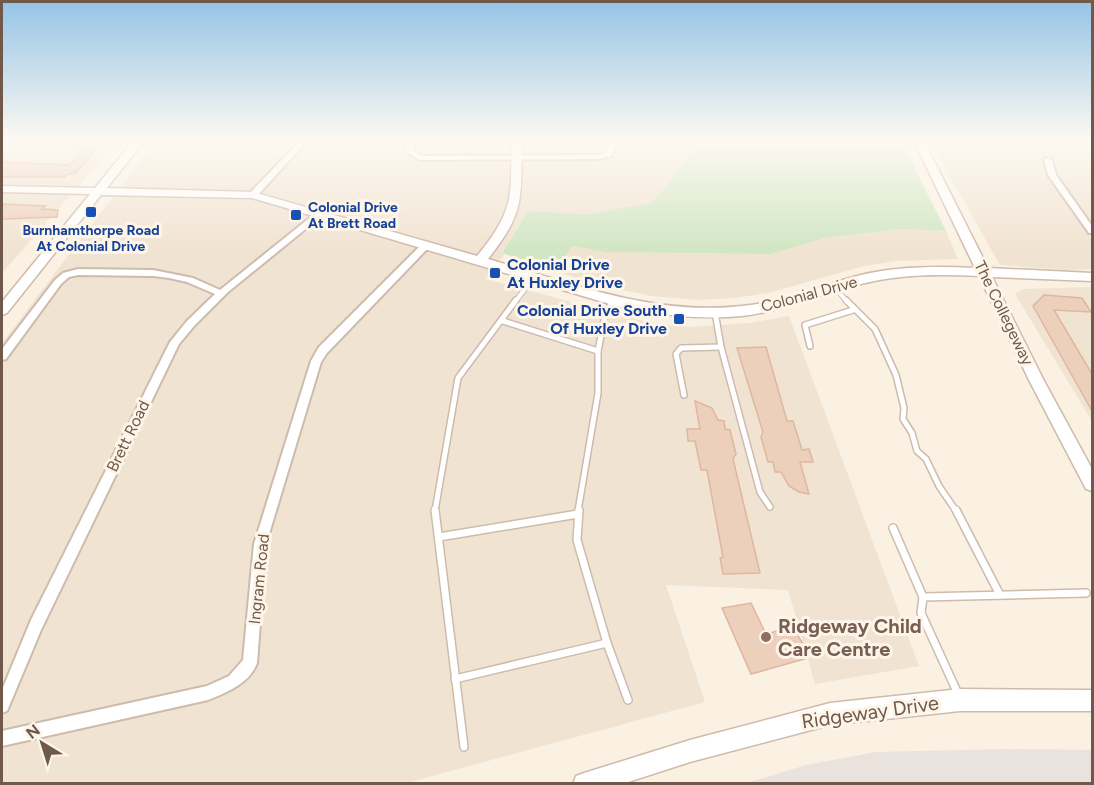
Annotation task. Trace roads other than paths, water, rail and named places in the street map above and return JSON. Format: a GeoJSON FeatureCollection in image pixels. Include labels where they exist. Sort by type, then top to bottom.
{"type":"FeatureCollection","features":[{"type":"Feature","properties":{"kind":"street"},"geometry":{"type":"LineString","coordinates":[[2,309],[110,178]]}},
{"type":"Feature","properties":{"kind":"street"},"geometry":{"type":"LineString","coordinates":[[253,195],[269,178]]}},
{"type":"Feature","properties":{"kind":"street"},"geometry":{"type":"LineString","coordinates":[[480,261],[501,233],[510,215],[515,196],[515,178]]}},
{"type":"Feature","properties":{"kind":"street","name":"The Collegeway"},"geometry":{"type":"LineString","coordinates":[[937,178],[1036,380],[1092,484]]}},
{"type":"Feature","properties":{"kind":"street"},"geometry":{"type":"LineString","coordinates":[[1054,178],[1092,231]]}},
{"type":"Feature","properties":{"kind":"street","name":"Colonial Drive"},"geometry":{"type":"LineString","coordinates":[[2,189],[253,195],[613,300],[663,310],[715,312],[766,307],[835,286],[906,272],[1092,278]]}},
{"type":"Feature","properties":{"kind":"street","name":"Brett Road"},"geometry":{"type":"LineString","coordinates":[[2,706],[36,625],[175,342],[195,318],[222,294],[320,214]]}},
{"type":"Feature","properties":{"kind":"street","name":"Ingram Road"},"geometry":{"type":"LineString","coordinates":[[2,739],[208,693],[234,681],[250,663],[260,544],[316,361],[323,350],[426,245]]}},
{"type":"Feature","properties":{"kind":"street"},"geometry":{"type":"LineString","coordinates":[[2,356],[58,282],[66,275],[78,272],[153,273],[190,280],[222,294]]}},
{"type":"Feature","properties":{"kind":"street","name":"Ridgeway Drive"},"geometry":{"type":"LineString","coordinates":[[584,783],[690,751],[830,714],[960,700],[1092,701]]}},
{"type":"Feature","properties":{"kind":"lane"},"geometry":{"type":"LineString","coordinates":[[464,747],[435,512],[458,378],[534,277]]}},
{"type":"Feature","properties":{"kind":"lane"},"geometry":{"type":"LineString","coordinates":[[835,286],[853,310],[875,329],[896,375],[904,408],[904,424],[912,433],[917,451],[926,459],[939,486],[954,507],[1000,595]]}},
{"type":"Feature","properties":{"kind":"lane"},"geometry":{"type":"LineString","coordinates":[[613,300],[605,316],[598,351],[598,393],[578,514],[577,540],[607,643],[628,700]]}},
{"type":"Feature","properties":{"kind":"lane"},"geometry":{"type":"LineString","coordinates":[[810,346],[805,325],[853,310]]}},
{"type":"Feature","properties":{"kind":"lane"},"geometry":{"type":"LineString","coordinates":[[715,312],[721,347],[760,492],[770,507]]}},
{"type":"Feature","properties":{"kind":"lane"},"geometry":{"type":"LineString","coordinates":[[503,321],[598,351]]}},
{"type":"Feature","properties":{"kind":"lane"},"geometry":{"type":"LineString","coordinates":[[684,395],[676,354],[681,348],[721,347]]}},
{"type":"Feature","properties":{"kind":"lane"},"geometry":{"type":"LineString","coordinates":[[439,537],[578,514]]}},
{"type":"Feature","properties":{"kind":"lane"},"geometry":{"type":"LineString","coordinates":[[893,528],[923,597],[921,613],[960,700]]}},
{"type":"Feature","properties":{"kind":"lane"},"geometry":{"type":"LineString","coordinates":[[923,597],[1086,593]]}},
{"type":"Feature","properties":{"kind":"lane"},"geometry":{"type":"LineString","coordinates":[[455,679],[607,643]]}},
{"type":"Feature","properties":{"kind":"place","name":"Burnhamthorpe Road At Colonial Drive"},"geometry":{"type":"Point","coordinates":[91,212]}},
{"type":"Feature","properties":{"kind":"place","name":"Colonial Drive At Brett Road"},"geometry":{"type":"Point","coordinates":[296,215]}},
{"type":"Feature","properties":{"kind":"place","name":"Colonial Drive At Huxley Drive"},"geometry":{"type":"Point","coordinates":[495,273]}},
{"type":"Feature","properties":{"kind":"place","name":"Colonial Drive South Of Huxley Drive"},"geometry":{"type":"Point","coordinates":[679,319]}},
{"type":"Feature","properties":{"kind":"place","name":"Ridgeway Child Care Centre"},"geometry":{"type":"Point","coordinates":[766,637]}}]}
